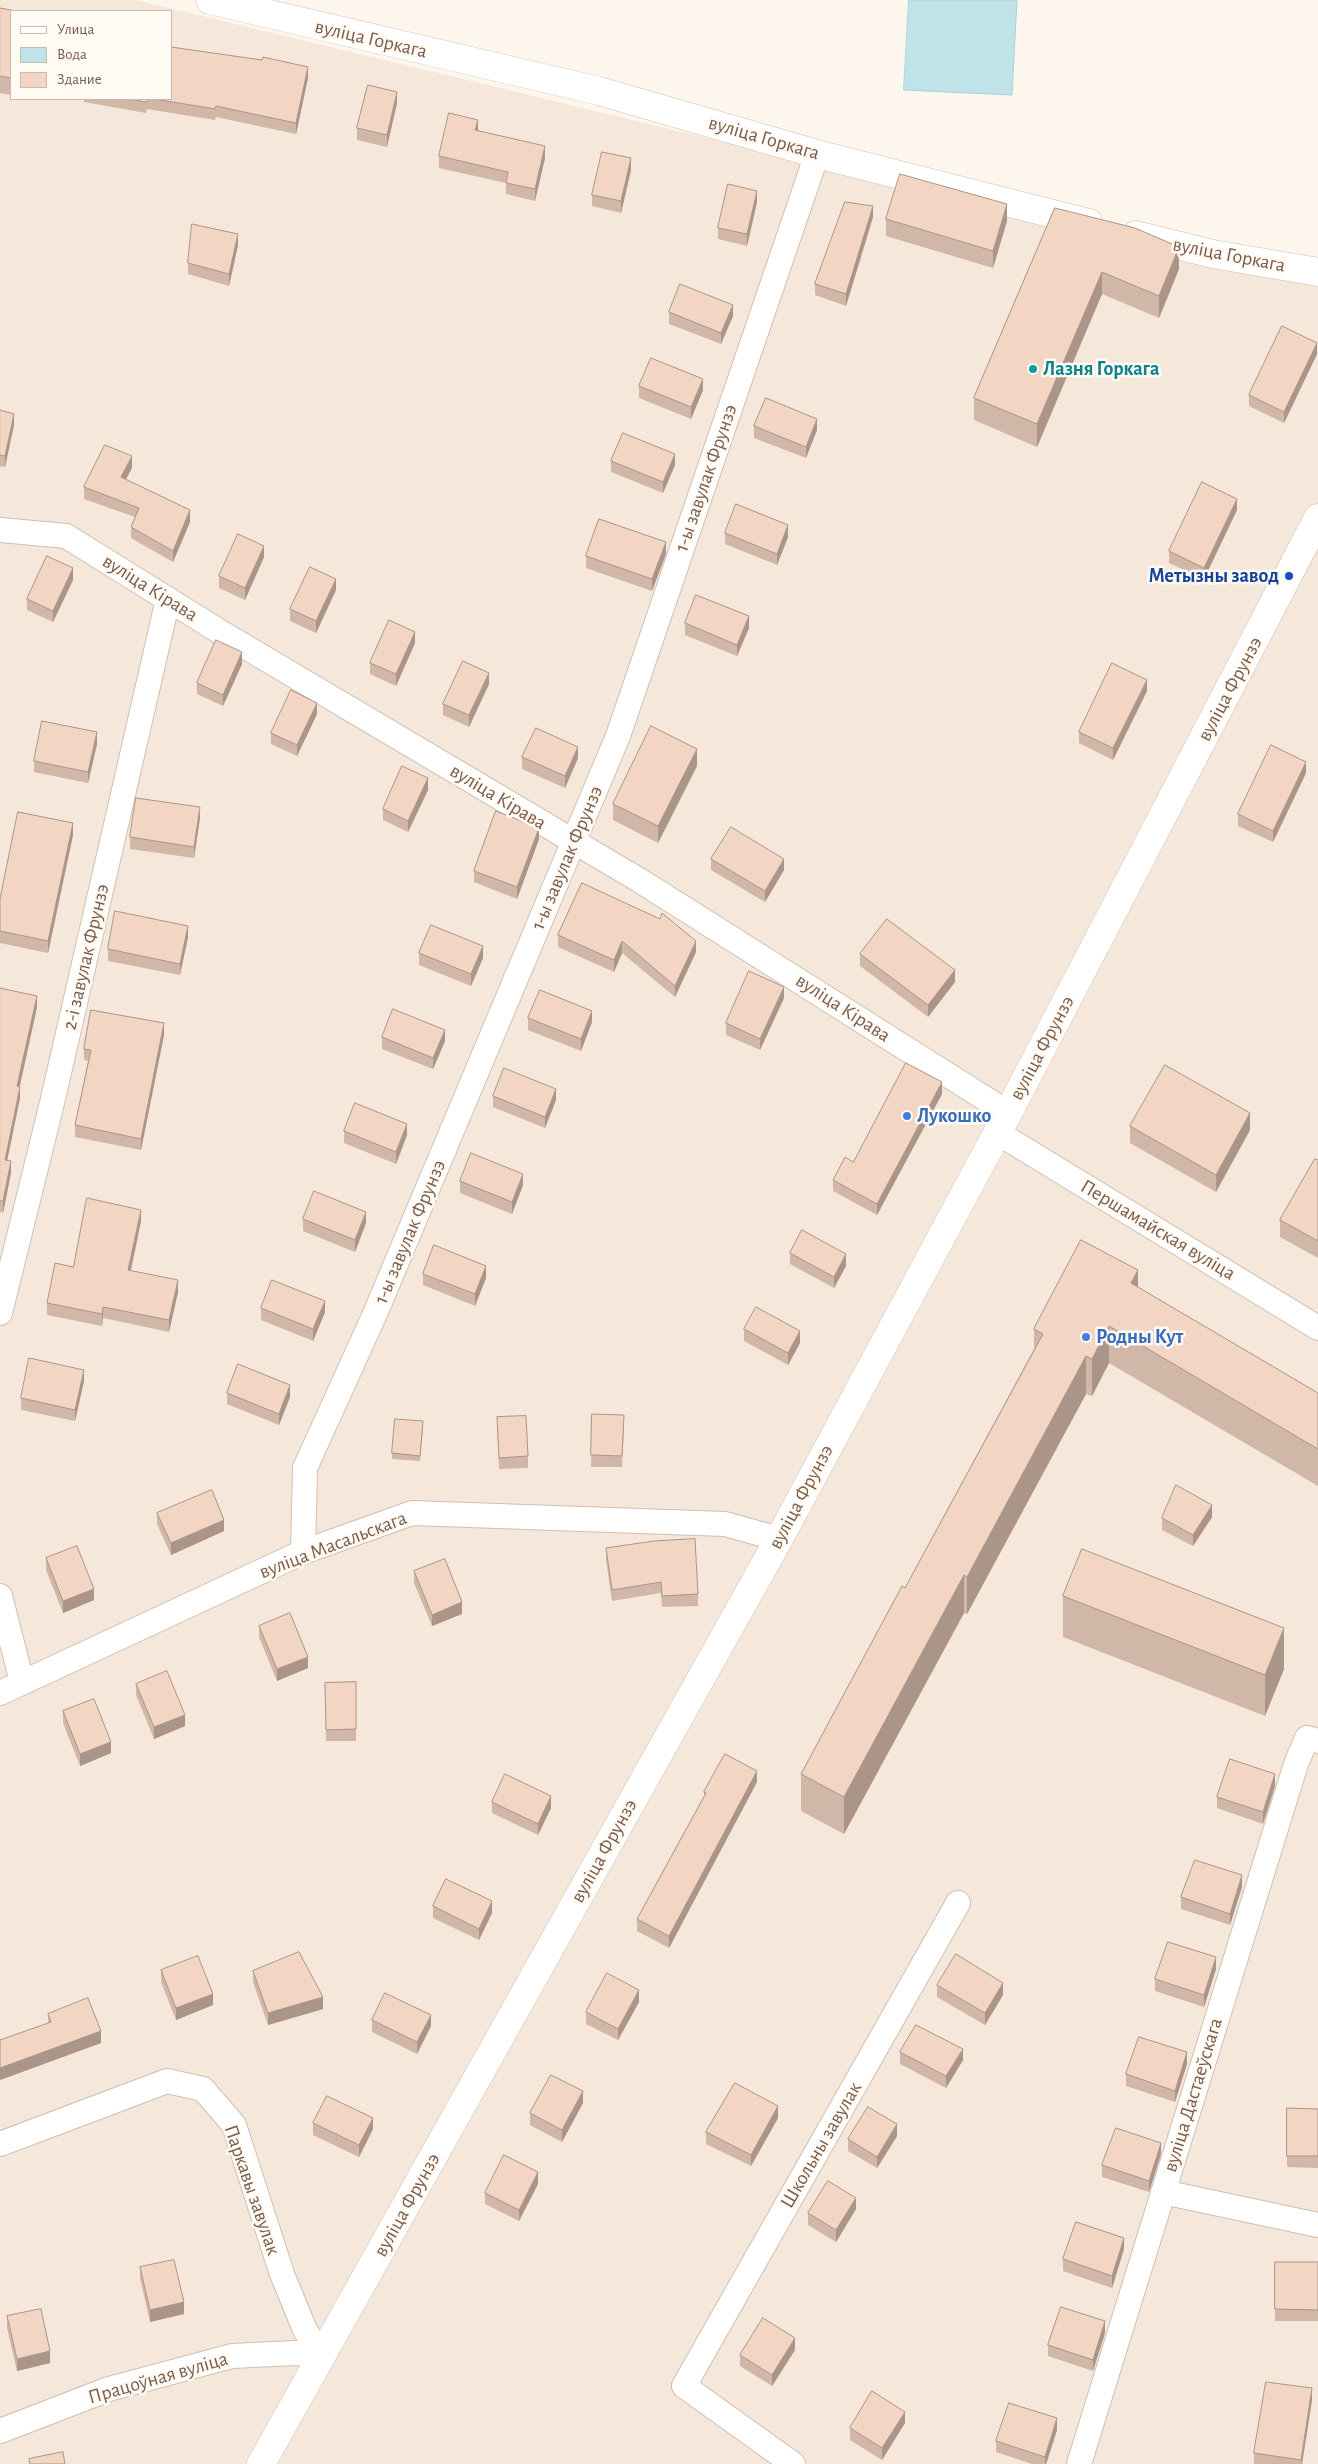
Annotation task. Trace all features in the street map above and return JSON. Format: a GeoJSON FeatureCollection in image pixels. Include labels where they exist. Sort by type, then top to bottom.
{"type":"FeatureCollection","features":[{"type":"Feature","properties":{"kind":"street","name":"вуліца Горкага"},"geometry":{"type":"LineString","coordinates":[[210,0],[599,91],[817,154],[1213,254],[1318,272]]}},
{"type":"Feature","properties":{"kind":"street","name":"1-ы завулак Фрунзэ"},"geometry":{"type":"LineString","coordinates":[[303,1552],[305,1468],[374,1316],[618,736],[817,154]]}},
{"type":"Feature","properties":{"kind":"street","name":"вуліца Фрунзэ"},"geometry":{"type":"LineString","coordinates":[[261,2464],[779,1540],[1003,1123],[1318,518]]}},
{"type":"Feature","properties":{"kind":"street","name":"вуліца Кірава"},"geometry":{"type":"LineString","coordinates":[[0,530],[66,536],[775,964],[1003,1123]]}},
{"type":"Feature","properties":{"kind":"street","name":"2-і завулак Фрунзэ"},"geometry":{"type":"LineString","coordinates":[[0,1313],[52,1104],[168,599]]}},
{"type":"Feature","properties":{"kind":"street","name":"Першамайская вуліца"},"geometry":{"type":"LineString","coordinates":[[1003,1123],[1318,1328]]}},
{"type":"Feature","properties":{"kind":"street","name":"вуліца Масальскага"},"geometry":{"type":"LineString","coordinates":[[0,1693],[303,1552],[412,1513],[725,1524],[779,1540]]}},
{"type":"Feature","properties":{"kind":"street"},"geometry":{"type":"LineString","coordinates":[[0,1596],[22,1682]]}},
{"type":"Feature","properties":{"kind":"street"},"geometry":{"type":"LineString","coordinates":[[0,1654],[22,1682]]}},
{"type":"Feature","properties":{"kind":"street","name":"вуліца Дастаеўскага"},"geometry":{"type":"LineString","coordinates":[[1079,2464],[1296,1764],[1307,1738],[1318,1741]]}},
{"type":"Feature","properties":{"kind":"street","name":"Школьны завулак"},"geometry":{"type":"LineString","coordinates":[[793,2464],[684,2386],[958,1903]]}},
{"type":"Feature","properties":{"kind":"street","name":"Паркавы завулак"},"geometry":{"type":"LineString","coordinates":[[0,2144],[167,2081],[203,2089],[234,2125],[282,2274],[305,2330],[321,2356]]}},
{"type":"Feature","properties":{"kind":"street"},"geometry":{"type":"LineString","coordinates":[[1163,2192],[1318,2225]]}},
{"type":"Feature","properties":{"kind":"street","name":"Працоўная вуліца"},"geometry":{"type":"LineString","coordinates":[[0,2431],[109,2389],[232,2356],[296,2353],[321,2356]]}},
{"type":"Feature","properties":{"kind":"shaded area"},"geometry":{"type":"Polygon","coordinates":[[[0,0],[136,0],[1318,286],[1318,2464],[0,2464],[0,0]]]}},
{"type":"Feature","properties":{"kind":"water"},"geometry":{"type":"Polygon","coordinates":[[[909,0],[1017,0],[1012,95],[904,90],[909,0]]]}},
{"type":"Feature","properties":{"kind":"building"},"geometry":{"type":"Polygon","coordinates":[[[0,8],[11,10],[10,78],[0,76],[0,8]]]}},
{"type":"Feature","properties":{"kind":"building"},"geometry":{"type":"Polygon","coordinates":[[[172,47],[262,60],[263,57],[308,67],[296,123],[216,106],[215,109],[160,100],[172,100],[172,47]]]}},
{"type":"Feature","properties":{"kind":"building"},"geometry":{"type":"Polygon","coordinates":[[[368,85],[397,92],[387,135],[357,128],[368,85]]]}},
{"type":"Feature","properties":{"kind":"building"},"geometry":{"type":"Polygon","coordinates":[[[449,113],[478,120],[475,130],[545,146],[535,189],[506,183],[508,172],[439,156],[449,113]]]}},
{"type":"Feature","properties":{"kind":"building"},"geometry":{"type":"Polygon","coordinates":[[[602,152],[631,158],[621,201],[592,195],[602,152]]]}},
{"type":"Feature","properties":{"kind":"building"},"geometry":{"type":"Polygon","coordinates":[[[900,174],[1007,204],[993,251],[886,219],[900,174]]]}},
{"type":"Feature","properties":{"kind":"building"},"geometry":{"type":"Polygon","coordinates":[[[728,184],[757,191],[747,234],[718,228],[728,184]]]}},
{"type":"Feature","properties":{"kind":"building"},"geometry":{"type":"Polygon","coordinates":[[[845,202],[873,206],[846,294],[815,284],[845,202]]]}},
{"type":"Feature","properties":{"kind":"building","name":"Лазня Горкага"},"geometry":{"type":"Polygon","coordinates":[[[1055,208],[1135,228],[1179,247],[1159,296],[1102,272],[1037,424],[974,398],[1055,208]]]}},
{"type":"Feature","properties":{"kind":"building"},"geometry":{"type":"Polygon","coordinates":[[[192,224],[238,234],[229,274],[188,263],[192,224]]]}},
{"type":"Feature","properties":{"kind":"building"},"geometry":{"type":"Polygon","coordinates":[[[680,284],[733,305],[721,333],[669,312],[680,284]]]}},
{"type":"Feature","properties":{"kind":"building"},"geometry":{"type":"Polygon","coordinates":[[[1282,326],[1317,343],[1284,412],[1249,395],[1282,326]]]}},
{"type":"Feature","properties":{"kind":"building"},"geometry":{"type":"Polygon","coordinates":[[[651,358],[703,379],[691,407],[639,386],[651,358]]]}},
{"type":"Feature","properties":{"kind":"building"},"geometry":{"type":"Polygon","coordinates":[[[766,398],[817,419],[806,447],[754,426],[766,398]]]}},
{"type":"Feature","properties":{"kind":"building"},"geometry":{"type":"Polygon","coordinates":[[[0,410],[14,414],[5,456],[0,455],[0,410]]]}},
{"type":"Feature","properties":{"kind":"building"},"geometry":{"type":"Polygon","coordinates":[[[623,433],[675,454],[663,482],[611,461],[623,433]]]}},
{"type":"Feature","properties":{"kind":"building"},"geometry":{"type":"Polygon","coordinates":[[[105,445],[132,456],[121,477],[190,510],[173,551],[131,527],[139,508],[84,487],[105,445]]]}},
{"type":"Feature","properties":{"kind":"building"},"geometry":{"type":"Polygon","coordinates":[[[1202,482],[1237,499],[1204,568],[1169,551],[1202,482]]]}},
{"type":"Feature","properties":{"kind":"building"},"geometry":{"type":"Polygon","coordinates":[[[736,504],[788,525],[777,554],[725,533],[736,504]]]}},
{"type":"Feature","properties":{"kind":"building"},"geometry":{"type":"Polygon","coordinates":[[[599,519],[666,542],[652,579],[586,556],[599,519]]]}},
{"type":"Feature","properties":{"kind":"building"},"geometry":{"type":"Polygon","coordinates":[[[238,534],[264,546],[245,588],[219,576],[238,534]]]}},
{"type":"Feature","properties":{"kind":"building"},"geometry":{"type":"Polygon","coordinates":[[[47,556],[73,568],[53,611],[27,599],[47,556]]]}},
{"type":"Feature","properties":{"kind":"building"},"geometry":{"type":"Polygon","coordinates":[[[310,567],[336,579],[316,621],[290,609],[310,567]]]}},
{"type":"Feature","properties":{"kind":"building"},"geometry":{"type":"Polygon","coordinates":[[[696,595],[749,616],[737,645],[685,623],[696,595]]]}},
{"type":"Feature","properties":{"kind":"building"},"geometry":{"type":"Polygon","coordinates":[[[389,620],[415,632],[396,674],[370,663],[389,620]]]}},
{"type":"Feature","properties":{"kind":"building"},"geometry":{"type":"Polygon","coordinates":[[[216,640],[242,652],[223,695],[197,683],[216,640]]]}},
{"type":"Feature","properties":{"kind":"building"},"geometry":{"type":"Polygon","coordinates":[[[463,661],[489,673],[469,715],[443,704],[463,661]]]}},
{"type":"Feature","properties":{"kind":"building"},"geometry":{"type":"Polygon","coordinates":[[[1112,663],[1147,680],[1113,748],[1079,732],[1112,663]]]}},
{"type":"Feature","properties":{"kind":"building"},"geometry":{"type":"Polygon","coordinates":[[[291,690],[317,703],[297,745],[271,733],[291,690]]]}},
{"type":"Feature","properties":{"kind":"building"},"geometry":{"type":"Polygon","coordinates":[[[42,721],[97,732],[88,772],[34,761],[42,721]]]}},
{"type":"Feature","properties":{"kind":"building"},"geometry":{"type":"Polygon","coordinates":[[[651,726],[697,749],[658,826],[613,804],[651,726]]]}},
{"type":"Feature","properties":{"kind":"building"},"geometry":{"type":"Polygon","coordinates":[[[536,728],[578,747],[565,776],[522,757],[536,728]]]}},
{"type":"Feature","properties":{"kind":"building"},"geometry":{"type":"Polygon","coordinates":[[[1271,745],[1306,762],[1273,831],[1238,814],[1271,745]]]}},
{"type":"Feature","properties":{"kind":"building"},"geometry":{"type":"Polygon","coordinates":[[[402,766],[428,778],[408,821],[383,809],[402,766]]]}},
{"type":"Feature","properties":{"kind":"building"},"geometry":{"type":"Polygon","coordinates":[[[136,798],[200,807],[194,847],[130,837],[136,798]]]}},
{"type":"Feature","properties":{"kind":"building"},"geometry":{"type":"Polygon","coordinates":[[[496,811],[539,828],[517,887],[474,871],[496,811]]]}},
{"type":"Feature","properties":{"kind":"building"},"geometry":{"type":"Polygon","coordinates":[[[18,812],[73,823],[48,941],[0,931],[0,899],[18,812]]]}},
{"type":"Feature","properties":{"kind":"building"},"geometry":{"type":"Polygon","coordinates":[[[731,827],[784,859],[765,891],[711,859],[731,827]]]}},
{"type":"Feature","properties":{"kind":"building"},"geometry":{"type":"Polygon","coordinates":[[[582,883],[660,919],[662,913],[696,941],[675,986],[622,941],[614,960],[558,935],[582,883]]]}},
{"type":"Feature","properties":{"kind":"building"},"geometry":{"type":"Polygon","coordinates":[[[115,911],[188,926],[180,964],[108,949],[115,911]]]}},
{"type":"Feature","properties":{"kind":"building"},"geometry":{"type":"Polygon","coordinates":[[[887,919],[955,970],[928,1005],[860,954],[887,919]]]}},
{"type":"Feature","properties":{"kind":"building"},"geometry":{"type":"Polygon","coordinates":[[[431,925],[483,946],[471,974],[419,953],[431,925]]]}},
{"type":"Feature","properties":{"kind":"building"},"geometry":{"type":"Polygon","coordinates":[[[749,971],[784,987],[760,1039],[726,1023],[749,971]]]}},
{"type":"Feature","properties":{"kind":"building"},"geometry":{"type":"Polygon","coordinates":[[[0,988],[37,996],[17,1086],[20,1087],[5,1160],[11,1161],[3,1201],[0,1201],[0,988]]]}},
{"type":"Feature","properties":{"kind":"building"},"geometry":{"type":"Polygon","coordinates":[[[540,990],[592,1011],[581,1039],[528,1018],[540,990]]]}},
{"type":"Feature","properties":{"kind":"building"},"geometry":{"type":"Polygon","coordinates":[[[393,1009],[445,1030],[433,1058],[382,1037],[393,1009]]]}},
{"type":"Feature","properties":{"kind":"building"},"geometry":{"type":"Polygon","coordinates":[[[91,1010],[164,1023],[141,1139],[75,1125],[91,1050],[84,1049],[91,1010]]]}},
{"type":"Feature","properties":{"kind":"building"},"geometry":{"type":"Polygon","coordinates":[[[906,1063],[942,1082],[877,1204],[833,1180],[845,1157],[853,1162],[906,1063]]]}},
{"type":"Feature","properties":{"kind":"building"},"geometry":{"type":"Polygon","coordinates":[[[1165,1065],[1250,1113],[1216,1175],[1130,1126],[1165,1065]]]}},
{"type":"Feature","properties":{"kind":"building"},"geometry":{"type":"Polygon","coordinates":[[[504,1068],[556,1089],[545,1117],[493,1096],[504,1068]]]}},
{"type":"Feature","properties":{"kind":"building"},"geometry":{"type":"Polygon","coordinates":[[[355,1103],[407,1124],[396,1152],[344,1131],[355,1103]]]}},
{"type":"Feature","properties":{"kind":"building"},"geometry":{"type":"Polygon","coordinates":[[[471,1153],[523,1174],[512,1202],[460,1181],[471,1153]]]}},
{"type":"Feature","properties":{"kind":"building"},"geometry":{"type":"Polygon","coordinates":[[[1315,1159],[1318,1160],[1318,1241],[1280,1220],[1315,1159]]]}},
{"type":"Feature","properties":{"kind":"building"},"geometry":{"type":"Polygon","coordinates":[[[314,1191],[366,1212],[355,1240],[303,1219],[314,1191]]]}},
{"type":"Feature","properties":{"kind":"building"},"geometry":{"type":"Polygon","coordinates":[[[87,1198],[141,1210],[128,1270],[178,1280],[169,1320],[103,1307],[102,1314],[47,1303],[55,1263],[73,1267],[87,1198]]]}},
{"type":"Feature","properties":{"kind":"building"},"geometry":{"type":"Polygon","coordinates":[[[802,1230],[846,1254],[834,1277],[790,1253],[802,1230]]]}},
{"type":"Feature","properties":{"kind":"building"},"geometry":{"type":"Polygon","coordinates":[[[1081,1240],[1138,1270],[1131,1283],[1318,1393],[1318,1449],[1109,1326],[1092,1359],[1086,1356],[967,1577],[964,1575],[844,1797],[801,1774],[902,1586],[905,1588],[1043,1334],[1034,1329],[1081,1240]]]}},
{"type":"Feature","properties":{"kind":"building"},"geometry":{"type":"Polygon","coordinates":[[[434,1245],[486,1266],[475,1294],[423,1274],[434,1245]]]}},
{"type":"Feature","properties":{"kind":"building"},"geometry":{"type":"Polygon","coordinates":[[[272,1280],[325,1301],[313,1329],[261,1308],[272,1280]]]}},
{"type":"Feature","properties":{"kind":"building"},"geometry":{"type":"Polygon","coordinates":[[[756,1307],[800,1331],[788,1353],[744,1329],[756,1307]]]}},
{"type":"Feature","properties":{"kind":"building"},"geometry":{"type":"Polygon","coordinates":[[[29,1358],[84,1370],[75,1410],[21,1398],[29,1358]]]}},
{"type":"Feature","properties":{"kind":"building"},"geometry":{"type":"Polygon","coordinates":[[[238,1364],[290,1385],[279,1414],[227,1393],[238,1364]]]}},
{"type":"Feature","properties":{"kind":"building"},"geometry":{"type":"Polygon","coordinates":[[[592,1414],[624,1415],[622,1456],[591,1455],[592,1414]]]}},
{"type":"Feature","properties":{"kind":"building"},"geometry":{"type":"Polygon","coordinates":[[[526,1416],[528,1456],[499,1458],[497,1417],[526,1416]]]}},
{"type":"Feature","properties":{"kind":"building"},"geometry":{"type":"Polygon","coordinates":[[[395,1419],[423,1421],[420,1456],[392,1453],[395,1419]]]}},
{"type":"Feature","properties":{"kind":"building"},"geometry":{"type":"Polygon","coordinates":[[[1176,1485],[1212,1505],[1193,1535],[1162,1518],[1176,1485]]]}},
{"type":"Feature","properties":{"kind":"building"},"geometry":{"type":"Polygon","coordinates":[[[212,1490],[224,1520],[171,1543],[157,1513],[212,1490]]]}},
{"type":"Feature","properties":{"kind":"building"},"geometry":{"type":"Polygon","coordinates":[[[695,1539],[698,1594],[662,1596],[661,1582],[612,1590],[606,1548],[654,1541],[695,1539]]]}},
{"type":"Feature","properties":{"kind":"building"},"geometry":{"type":"Polygon","coordinates":[[[77,1546],[94,1589],[63,1601],[46,1558],[77,1546]]]}},
{"type":"Feature","properties":{"kind":"building"},"geometry":{"type":"Polygon","coordinates":[[[1082,1549],[1284,1628],[1265,1675],[1063,1596],[1082,1549]]]}},
{"type":"Feature","properties":{"kind":"building"},"geometry":{"type":"Polygon","coordinates":[[[445,1559],[462,1602],[432,1615],[414,1571],[445,1559]]]}},
{"type":"Feature","properties":{"kind":"building"},"geometry":{"type":"Polygon","coordinates":[[[290,1613],[308,1657],[277,1669],[259,1626],[290,1613]]]}},
{"type":"Feature","properties":{"kind":"building"},"geometry":{"type":"Polygon","coordinates":[[[167,1671],[185,1715],[154,1727],[136,1684],[167,1671]]]}},
{"type":"Feature","properties":{"kind":"building"},"geometry":{"type":"Polygon","coordinates":[[[356,1682],[356,1729],[326,1730],[325,1683],[356,1682]]]}},
{"type":"Feature","properties":{"kind":"building"},"geometry":{"type":"Polygon","coordinates":[[[94,1699],[111,1742],[80,1754],[63,1711],[94,1699]]]}},
{"type":"Feature","properties":{"kind":"building"},"geometry":{"type":"Polygon","coordinates":[[[725,1754],[757,1771],[669,1936],[637,1919],[706,1793],[704,1792],[725,1754]]]}},
{"type":"Feature","properties":{"kind":"building"},"geometry":{"type":"Polygon","coordinates":[[[1230,1759],[1275,1774],[1263,1812],[1217,1797],[1230,1759]]]}},
{"type":"Feature","properties":{"kind":"building"},"geometry":{"type":"Polygon","coordinates":[[[505,1774],[551,1796],[538,1824],[492,1802],[505,1774]]]}},
{"type":"Feature","properties":{"kind":"building"},"geometry":{"type":"Polygon","coordinates":[[[1195,1860],[1242,1875],[1230,1914],[1181,1897],[1195,1860]]]}},
{"type":"Feature","properties":{"kind":"building"},"geometry":{"type":"Polygon","coordinates":[[[446,1879],[492,1901],[479,1929],[433,1906],[446,1879]]]}},
{"type":"Feature","properties":{"kind":"building"},"geometry":{"type":"Polygon","coordinates":[[[1168,1942],[1216,1957],[1204,1995],[1155,1979],[1168,1942]]]}},
{"type":"Feature","properties":{"kind":"building"},"geometry":{"type":"Polygon","coordinates":[[[299,1952],[323,1997],[268,2013],[253,1971],[299,1952]]]}},
{"type":"Feature","properties":{"kind":"building"},"geometry":{"type":"Polygon","coordinates":[[[956,1954],[1003,1983],[985,2013],[937,1985],[956,1954]]]}},
{"type":"Feature","properties":{"kind":"building"},"geometry":{"type":"Polygon","coordinates":[[[198,1956],[213,1994],[176,2008],[161,1970],[198,1956]]]}},
{"type":"Feature","properties":{"kind":"building"},"geometry":{"type":"Polygon","coordinates":[[[607,1973],[639,1990],[618,2029],[586,2012],[607,1973]]]}},
{"type":"Feature","properties":{"kind":"building"},"geometry":{"type":"Polygon","coordinates":[[[385,1993],[431,2015],[417,2042],[372,2020],[385,1993]]]}},
{"type":"Feature","properties":{"kind":"building"},"geometry":{"type":"Polygon","coordinates":[[[88,1998],[101,2031],[0,2068],[0,2040],[51,2022],[48,2014],[88,1998]]]}},
{"type":"Feature","properties":{"kind":"building"},"geometry":{"type":"Polygon","coordinates":[[[916,2025],[963,2049],[946,2076],[900,2052],[916,2025]]]}},
{"type":"Feature","properties":{"kind":"building"},"geometry":{"type":"Polygon","coordinates":[[[1139,2037],[1187,2052],[1175,2091],[1126,2074],[1139,2037]]]}},
{"type":"Feature","properties":{"kind":"building"},"geometry":{"type":"Polygon","coordinates":[[[551,2075],[583,2091],[562,2130],[530,2113],[551,2075]]]}},
{"type":"Feature","properties":{"kind":"building"},"geometry":{"type":"Polygon","coordinates":[[[735,2083],[778,2106],[751,2155],[706,2132],[735,2083]]]}},
{"type":"Feature","properties":{"kind":"building"},"geometry":{"type":"Polygon","coordinates":[[[327,2096],[373,2118],[359,2145],[313,2123],[327,2096]]]}},
{"type":"Feature","properties":{"kind":"building"},"geometry":{"type":"Polygon","coordinates":[[[868,2107],[897,2124],[877,2157],[848,2139],[868,2107]]]}},
{"type":"Feature","properties":{"kind":"building"},"geometry":{"type":"Polygon","coordinates":[[[1287,2108],[1318,2109],[1318,2156],[1287,2156],[1287,2108]]]}},
{"type":"Feature","properties":{"kind":"building"},"geometry":{"type":"Polygon","coordinates":[[[1116,2128],[1161,2143],[1149,2181],[1102,2165],[1116,2128]]]}},
{"type":"Feature","properties":{"kind":"building"},"geometry":{"type":"Polygon","coordinates":[[[504,2155],[538,2172],[519,2210],[485,2193],[504,2155]]]}},
{"type":"Feature","properties":{"kind":"building"},"geometry":{"type":"Polygon","coordinates":[[[828,2181],[856,2198],[836,2230],[808,2213],[828,2181]]]}},
{"type":"Feature","properties":{"kind":"building"},"geometry":{"type":"Polygon","coordinates":[[[1076,2222],[1124,2238],[1112,2276],[1063,2259],[1076,2222]]]}},
{"type":"Feature","properties":{"kind":"building"},"geometry":{"type":"Polygon","coordinates":[[[174,2260],[184,2302],[150,2310],[140,2267],[174,2260]]]}},
{"type":"Feature","properties":{"kind":"building"},"geometry":{"type":"Polygon","coordinates":[[[1275,2262],[1318,2262],[1318,2310],[1275,2309],[1275,2262]]]}},
{"type":"Feature","properties":{"kind":"building"},"geometry":{"type":"Polygon","coordinates":[[[1061,2307],[1105,2321],[1093,2360],[1048,2345],[1061,2307]]]}},
{"type":"Feature","properties":{"kind":"building"},"geometry":{"type":"Polygon","coordinates":[[[41,2309],[50,2351],[17,2359],[7,2316],[41,2309]]]}},
{"type":"Feature","properties":{"kind":"building"},"geometry":{"type":"Polygon","coordinates":[[[763,2318],[795,2338],[772,2375],[740,2355],[763,2318]]]}},
{"type":"Feature","properties":{"kind":"building"},"geometry":{"type":"Polygon","coordinates":[[[1266,2382],[1312,2388],[1301,2460],[1254,2453],[1266,2382]]]}},
{"type":"Feature","properties":{"kind":"building"},"geometry":{"type":"Polygon","coordinates":[[[872,2391],[905,2412],[882,2448],[850,2428],[872,2391]]]}},
{"type":"Feature","properties":{"kind":"building"},"geometry":{"type":"Polygon","coordinates":[[[1009,2403],[1057,2418],[1045,2457],[996,2441],[1009,2403]]]}},
{"type":"Feature","properties":{"kind":"building"},"geometry":{"type":"Polygon","coordinates":[[[63,2452],[65,2464],[30,2464],[29,2459],[63,2452]]]}},
{"type":"Feature","properties":{"kind":"place","name":"Лазня Горкага"},"geometry":{"type":"Point","coordinates":[1033,369]}},
{"type":"Feature","properties":{"kind":"place","name":"Метызны завод"},"geometry":{"type":"Point","coordinates":[1289,576]}},
{"type":"Feature","properties":{"kind":"place","name":"Лукошко"},"geometry":{"type":"Point","coordinates":[907,1116]}},
{"type":"Feature","properties":{"kind":"place","name":"Родны Кут"},"geometry":{"type":"Point","coordinates":[1086,1337]}}]}
